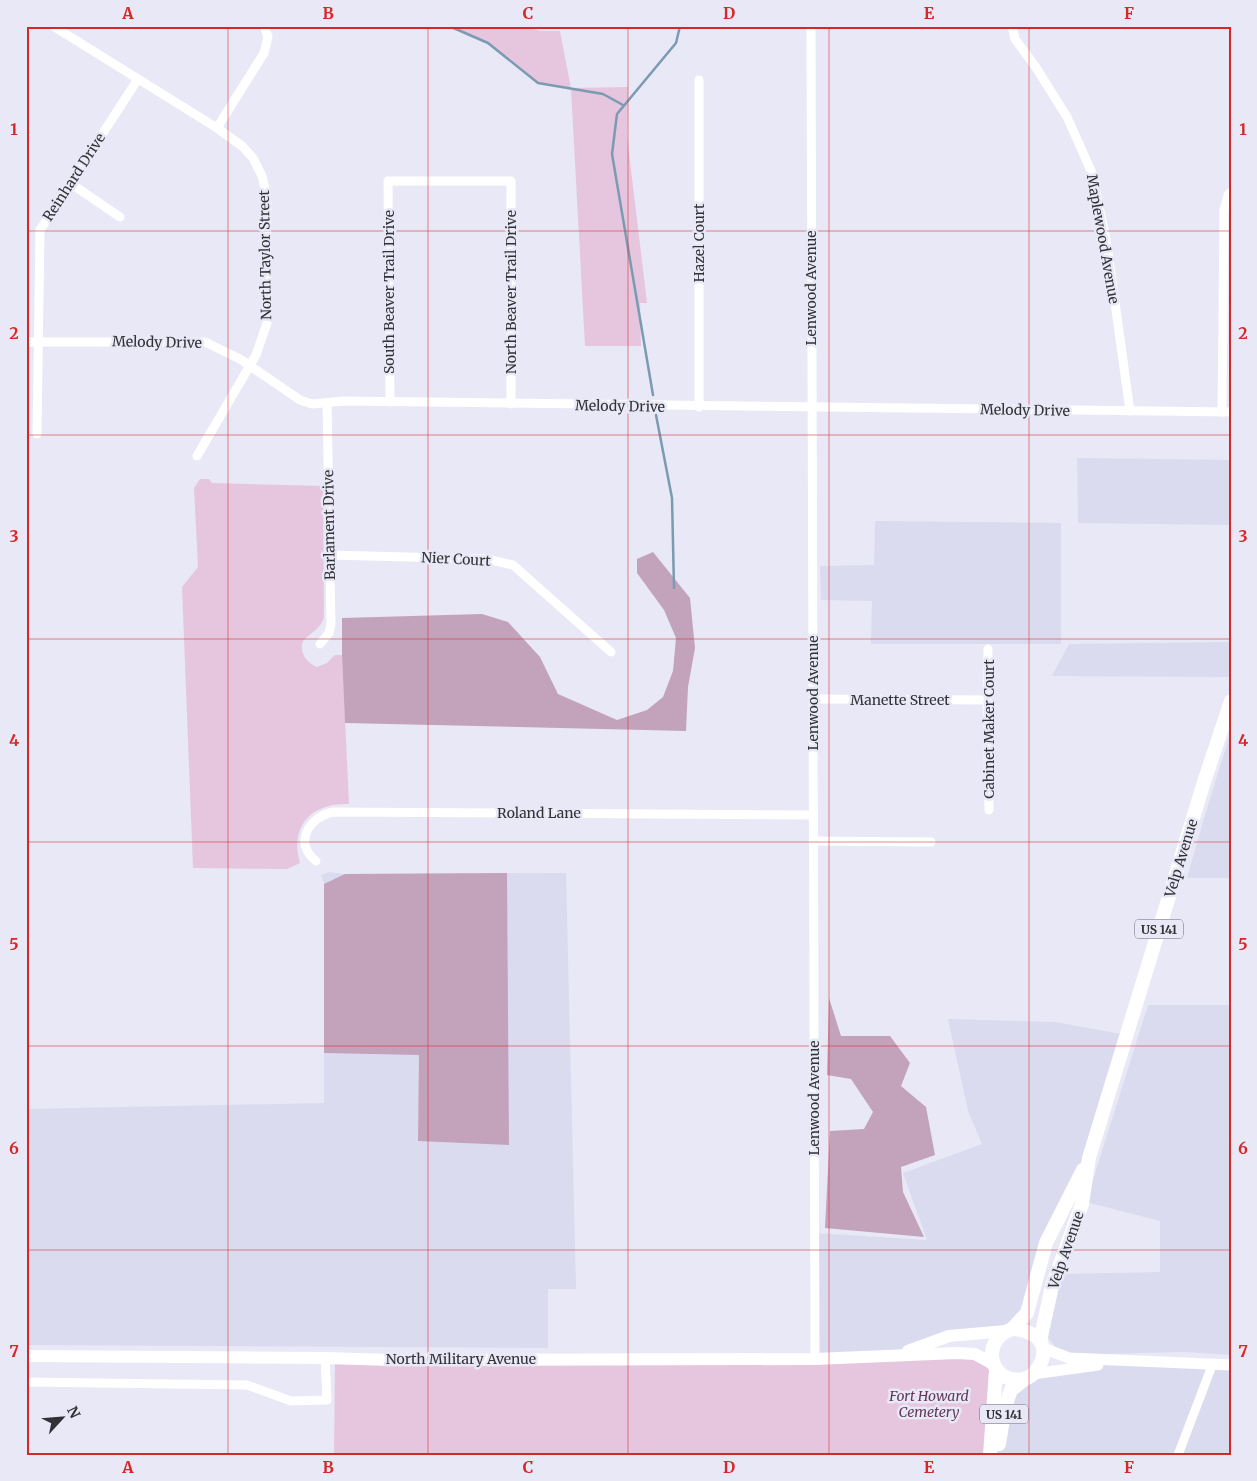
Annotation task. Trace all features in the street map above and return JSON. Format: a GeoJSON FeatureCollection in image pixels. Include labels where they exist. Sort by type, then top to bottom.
{"type":"FeatureCollection","features":[{"type":"Feature","properties":{"kind":"main road","name":"Velp Avenue"},"geometry":{"type":"LineString","coordinates":[[1042,1345],[1052,1286],[1082,1204],[1090,1158],[1204,782],[1231,701]]}},
{"type":"Feature","properties":{"kind":"main road","name":"Velp Avenue"},"geometry":{"type":"LineString","coordinates":[[1009,1330],[1027,1313],[1046,1243],[1090,1158]]}},
{"type":"Feature","properties":{"kind":"main road","name":"North Military Avenue"},"geometry":{"type":"LineString","coordinates":[[896,1355],[949,1336],[1009,1330]]}},
{"type":"Feature","properties":{"kind":"main road"},"geometry":{"type":"LineString","coordinates":[[1009,1330],[1024,1330],[1042,1345],[1041,1362],[1029,1377],[1009,1377],[994,1367],[993,1344],[998,1336],[1009,1330]]}},
{"type":"Feature","properties":{"kind":"main road","name":"North Military Avenue"},"geometry":{"type":"LineString","coordinates":[[26,1356],[392,1360],[815,1359],[975,1354],[994,1367]]}},
{"type":"Feature","properties":{"kind":"main road","name":"US 141"},"geometry":{"type":"LineString","coordinates":[[990,1455],[994,1367]]}},
{"type":"Feature","properties":{"kind":"main road","name":"US 141"},"geometry":{"type":"LineString","coordinates":[[997,1455],[1005,1407],[1011,1390],[1029,1377]]}},
{"type":"Feature","properties":{"kind":"street","name":"North Taylor Street"},"geometry":{"type":"LineString","coordinates":[[53,26],[217,128],[242,146],[253,158],[262,176],[267,204],[267,323],[260,346],[250,366],[197,456]]}},
{"type":"Feature","properties":{"kind":"street"},"geometry":{"type":"LineString","coordinates":[[217,128],[264,53],[268,38],[264,26]]}},
{"type":"Feature","properties":{"kind":"street","name":"Lenwood Avenue"},"geometry":{"type":"LineString","coordinates":[[811,26],[815,1359]]}},
{"type":"Feature","properties":{"kind":"street","name":"Maplewood Avenue"},"geometry":{"type":"LineString","coordinates":[[1012,26],[1015,39],[1035,66],[1067,117],[1092,173],[1107,245],[1130,411]]}},
{"type":"Feature","properties":{"kind":"street","name":"Reinhard Drive"},"geometry":{"type":"LineString","coordinates":[[37,434],[40,230],[138,79]]}},
{"type":"Feature","properties":{"kind":"street","name":"Hazel Court"},"geometry":{"type":"LineString","coordinates":[[699,80],[699,407]]}},
{"type":"Feature","properties":{"kind":"street","name":"North Beaver Trail Drive"},"geometry":{"type":"LineString","coordinates":[[388,181],[511,181],[511,404]]}},
{"type":"Feature","properties":{"kind":"street","name":"South Beaver Trail Drive"},"geometry":{"type":"LineString","coordinates":[[388,181],[390,402]]}},
{"type":"Feature","properties":{"kind":"street"},"geometry":{"type":"LineString","coordinates":[[70,183],[120,216]]}},
{"type":"Feature","properties":{"kind":"street"},"geometry":{"type":"LineString","coordinates":[[1227,412],[1224,210],[1228,195],[1231,192]]}},
{"type":"Feature","properties":{"kind":"street","name":"Melody Drive"},"geometry":{"type":"LineString","coordinates":[[26,342],[205,342],[224,350],[300,400],[312,404],[390,402],[1227,412]]}},
{"type":"Feature","properties":{"kind":"street","name":"Barlament Drive"},"geometry":{"type":"LineString","coordinates":[[320,644],[330,628],[327,403]]}},
{"type":"Feature","properties":{"kind":"street","name":"Nier Court"},"geometry":{"type":"LineString","coordinates":[[329,555],[487,559],[513,565],[611,652]]}},
{"type":"Feature","properties":{"kind":"street","name":"Cabinet Maker Court"},"geometry":{"type":"LineString","coordinates":[[988,649],[989,810]]}},
{"type":"Feature","properties":{"kind":"street","name":"Manette Street"},"geometry":{"type":"LineString","coordinates":[[813,699],[987,700]]}},
{"type":"Feature","properties":{"kind":"street","name":"Roland Lane"},"geometry":{"type":"LineString","coordinates":[[316,861],[308,852],[306,834],[312,822],[323,815],[333,812],[813,815]]}},
{"type":"Feature","properties":{"kind":"street"},"geometry":{"type":"LineString","coordinates":[[813,841],[931,842]]}},
{"type":"Feature","properties":{"kind":"street"},"geometry":{"type":"LineString","coordinates":[[1042,1345],[1070,1358],[1231,1364]]}},
{"type":"Feature","properties":{"kind":"street"},"geometry":{"type":"LineString","coordinates":[[26,1382],[248,1385],[290,1401],[327,1400],[325,1358]]}},
{"type":"Feature","properties":{"kind":"street"},"geometry":{"type":"LineString","coordinates":[[1029,1377],[1122,1361]]}},
{"type":"Feature","properties":{"kind":"street"},"geometry":{"type":"LineString","coordinates":[[1178,1455],[1213,1363]]}},
{"type":"Feature","properties":{"kind":"shaded area"},"geometry":{"type":"Polygon","coordinates":[[[1077,458],[1231,460],[1231,525],[1078,523],[1077,458]]]}},
{"type":"Feature","properties":{"kind":"shaded area"},"geometry":{"type":"Polygon","coordinates":[[[875,521],[1061,523],[1061,644],[871,644],[872,601],[821,600],[820,566],[874,565],[875,521]]]}},
{"type":"Feature","properties":{"kind":"shaded area"},"geometry":{"type":"Polygon","coordinates":[[[653,552],[690,598],[695,648],[688,687],[686,731],[345,723],[342,618],[482,614],[508,622],[540,657],[558,694],[617,720],[647,710],[663,697],[673,671],[676,638],[664,610],[637,573],[637,559],[653,552]]]}},
{"type":"Feature","properties":{"kind":"shaded area"},"geometry":{"type":"Polygon","coordinates":[[[1231,642],[1231,673],[1229,677],[1052,676],[1069,644],[1231,642]]]}},
{"type":"Feature","properties":{"kind":"shaded area"},"geometry":{"type":"Polygon","coordinates":[[[1231,731],[1231,878],[1187,878],[1205,815],[1231,731]]]}},
{"type":"Feature","properties":{"kind":"shaded area"},"geometry":{"type":"Polygon","coordinates":[[[329,872],[345,874],[566,873],[576,1289],[548,1289],[548,1348],[26,1345],[26,1109],[324,1103],[324,884],[321,875],[329,872]]]}},
{"type":"Feature","properties":{"kind":"shaded area"},"geometry":{"type":"Polygon","coordinates":[[[507,873],[509,1145],[418,1141],[419,1055],[324,1053],[324,884],[345,874],[507,873]]]}},
{"type":"Feature","properties":{"kind":"shaded area"},"geometry":{"type":"Polygon","coordinates":[[[829,998],[841,1036],[890,1036],[910,1063],[901,1086],[926,1107],[935,1155],[901,1167],[903,1192],[924,1237],[825,1228],[830,1131],[864,1129],[873,1112],[851,1079],[827,1075],[829,998]]]}},
{"type":"Feature","properties":{"kind":"shaded area"},"geometry":{"type":"Polygon","coordinates":[[[1148,1005],[1231,1005],[1231,1355],[1185,1352],[1066,1353],[1056,1348],[1047,1336],[1061,1274],[1160,1272],[1160,1221],[1086,1202],[1148,1005]]]}},
{"type":"Feature","properties":{"kind":"shaded area"},"geometry":{"type":"Polygon","coordinates":[[[948,1019],[1055,1022],[1127,1035],[1089,1158],[1046,1243],[1027,1313],[1012,1329],[949,1336],[896,1355],[815,1359],[815,1233],[927,1240],[903,1173],[982,1144],[968,1111],[948,1019]]]}},
{"type":"Feature","properties":{"kind":"shaded area"},"geometry":{"type":"Polygon","coordinates":[[[1122,1361],[1231,1365],[1231,1455],[997,1455],[1005,1407],[1025,1379],[1122,1361]]]}},
{"type":"Feature","properties":{"kind":"green space"},"geometry":{"type":"Polygon","coordinates":[[[449,26],[519,26],[541,31],[560,31],[571,88],[628,87],[627,136],[647,303],[640,303],[641,346],[585,346],[571,89],[538,83],[488,43],[449,26]]]}},
{"type":"Feature","properties":{"kind":"green space"},"geometry":{"type":"Polygon","coordinates":[[[200,479],[209,479],[212,483],[323,486],[324,617],[318,627],[303,641],[302,649],[304,657],[317,667],[327,663],[335,655],[342,655],[349,804],[336,804],[324,807],[306,819],[298,838],[297,850],[300,863],[287,869],[193,868],[182,587],[198,567],[194,488],[200,479]]]}},
{"type":"Feature","properties":{"kind":"green space","name":"Fort Howard Cemetery"},"geometry":{"type":"Polygon","coordinates":[[[957,1353],[993,1364],[990,1455],[334,1455],[335,1359],[957,1353]]]}},
{"type":"Feature","properties":{"kind":"waterway"},"geometry":{"type":"LineString","coordinates":[[449,26],[488,43],[538,83],[603,94],[623,105]]}},
{"type":"Feature","properties":{"kind":"waterway"},"geometry":{"type":"LineString","coordinates":[[653,395],[612,154],[617,114],[676,43],[680,26]]}},
{"type":"Feature","properties":{"kind":"waterway"},"geometry":{"type":"LineString","coordinates":[[656,415],[672,498],[674,588]]}}]}
